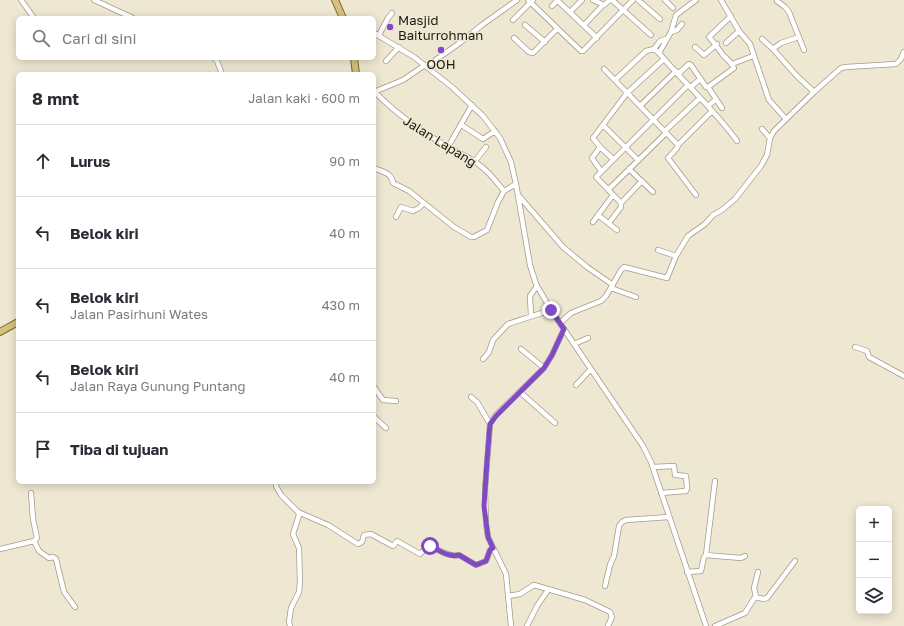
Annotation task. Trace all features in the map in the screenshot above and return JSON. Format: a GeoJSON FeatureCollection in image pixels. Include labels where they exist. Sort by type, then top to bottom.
{"type":"FeatureCollection","features":[{"type":"Feature","properties":{"kind":"main road"},"geometry":{"type":"LineString","coordinates":[[335,0],[343,16]]}},
{"type":"Feature","properties":{"kind":"main road"},"geometry":{"type":"LineString","coordinates":[[354,60],[356,72]]}},
{"type":"Feature","properties":{"kind":"main road"},"geometry":{"type":"LineString","coordinates":[[0,332],[16,323]]}},
{"type":"Feature","properties":{"kind":"street"},"geometry":{"type":"LineString","coordinates":[[21,0],[33,16]]}},
{"type":"Feature","properties":{"kind":"street"},"geometry":{"type":"LineString","coordinates":[[94,0],[129,16]]}},
{"type":"Feature","properties":{"kind":"street"},"geometry":{"type":"LineString","coordinates":[[376,92],[403,80],[461,42],[517,0]]}},
{"type":"Feature","properties":{"kind":"street"},"geometry":{"type":"LineString","coordinates":[[552,6],[558,0],[597,38]]}},
{"type":"Feature","properties":{"kind":"street"},"geometry":{"type":"LineString","coordinates":[[570,12],[582,0]]}},
{"type":"Feature","properties":{"kind":"street"},"geometry":{"type":"LineString","coordinates":[[593,0],[603,5]]}},
{"type":"Feature","properties":{"kind":"street"},"geometry":{"type":"LineString","coordinates":[[584,26],[603,5],[611,0],[651,36]]}},
{"type":"Feature","properties":{"kind":"street"},"geometry":{"type":"LineString","coordinates":[[513,20],[530,1],[581,51],[585,51],[633,0]]}},
{"type":"Feature","properties":{"kind":"street"},"geometry":{"type":"LineString","coordinates":[[638,0],[660,19]]}},
{"type":"Feature","properties":{"kind":"street"},"geometry":{"type":"LineString","coordinates":[[665,0],[673,8]]}},
{"type":"Feature","properties":{"kind":"street"},"geometry":{"type":"LineString","coordinates":[[658,53],[665,44],[666,39],[671,32],[676,15],[696,0]]}},
{"type":"Feature","properties":{"kind":"street"},"geometry":{"type":"LineString","coordinates":[[721,0],[739,31],[750,44],[753,56],[770,100],[786,119]]}},
{"type":"Feature","properties":{"kind":"street"},"geometry":{"type":"LineString","coordinates":[[777,0],[789,12],[804,50]]}},
{"type":"Feature","properties":{"kind":"street"},"geometry":{"type":"LineString","coordinates":[[392,13],[376,34],[426,65],[472,105],[495,130],[505,147],[511,162],[530,265],[537,286],[551,310],[643,446],[653,467],[706,626]]}},
{"type":"Feature","properties":{"kind":"street"},"geometry":{"type":"LineString","coordinates":[[731,16],[709,37],[717,44],[723,55],[734,63]]}},
{"type":"Feature","properties":{"kind":"street"},"geometry":{"type":"LineString","coordinates":[[525,24],[545,42]]}},
{"type":"Feature","properties":{"kind":"street"},"geometry":{"type":"LineString","coordinates":[[671,32],[677,30],[682,24]]}},
{"type":"Feature","properties":{"kind":"street"},"geometry":{"type":"LineString","coordinates":[[514,38],[534,53],[557,29]]}},
{"type":"Feature","properties":{"kind":"street"},"geometry":{"type":"LineString","coordinates":[[726,43],[739,31]]}},
{"type":"Feature","properties":{"kind":"street"},"geometry":{"type":"LineString","coordinates":[[773,49],[781,43],[799,37]]}},
{"type":"Feature","properties":{"kind":"street"},"geometry":{"type":"LineString","coordinates":[[615,80],[646,50],[654,49],[660,41],[666,39]]}},
{"type":"Feature","properties":{"kind":"street"},"geometry":{"type":"LineString","coordinates":[[762,39],[814,92]]}},
{"type":"Feature","properties":{"kind":"street"},"geometry":{"type":"LineString","coordinates":[[695,47],[704,55],[717,44]]}},
{"type":"Feature","properties":{"kind":"street"},"geometry":{"type":"LineString","coordinates":[[386,61],[399,47]]}},
{"type":"Feature","properties":{"kind":"street"},"geometry":{"type":"LineString","coordinates":[[654,49],[690,86],[737,141]]}},
{"type":"Feature","properties":{"kind":"street"},"geometry":{"type":"LineString","coordinates":[[560,323],[571,313],[601,301],[612,287],[624,267],[667,278],[676,256],[688,236],[705,224],[713,215],[722,210],[739,195],[765,160],[770,138],[774,131],[814,92],[841,68],[896,64],[900,62],[904,52]]}},
{"type":"Feature","properties":{"kind":"street"},"geometry":{"type":"LineString","coordinates":[[734,63],[753,56]]}},
{"type":"Feature","properties":{"kind":"street"},"geometry":{"type":"LineString","coordinates":[[613,160],[593,138],[628,93],[664,59]]}},
{"type":"Feature","properties":{"kind":"street"},"geometry":{"type":"LineString","coordinates":[[216,60],[221,72]]}},
{"type":"Feature","properties":{"kind":"street"},"geometry":{"type":"LineString","coordinates":[[708,87],[733,69],[734,63]]}},
{"type":"Feature","properties":{"kind":"street"},"geometry":{"type":"LineString","coordinates":[[640,106],[677,73],[690,64],[722,108]]}},
{"type":"Feature","properties":{"kind":"street"},"geometry":{"type":"LineString","coordinates":[[604,69],[678,145]]}},
{"type":"Feature","properties":{"kind":"street"},"geometry":{"type":"LineString","coordinates":[[621,203],[596,178],[597,175],[653,119],[700,79]]}},
{"type":"Feature","properties":{"kind":"street","name":"Jalan Lapang"},"geometry":{"type":"LineString","coordinates":[[376,93],[405,119],[484,168],[504,191]]}},
{"type":"Feature","properties":{"kind":"street"},"geometry":{"type":"LineString","coordinates":[[608,190],[700,98]]}},
{"type":"Feature","properties":{"kind":"street"},"geometry":{"type":"LineString","coordinates":[[708,106],[714,101]]}},
{"type":"Feature","properties":{"kind":"street"},"geometry":{"type":"LineString","coordinates":[[448,147],[472,105]]}},
{"type":"Feature","properties":{"kind":"street"},"geometry":{"type":"LineString","coordinates":[[696,195],[668,159],[668,156],[712,111]]}},
{"type":"Feature","properties":{"kind":"street"},"geometry":{"type":"LineString","coordinates":[[603,125],[638,160]]}},
{"type":"Feature","properties":{"kind":"street"},"geometry":{"type":"LineString","coordinates":[[463,126],[483,139],[495,130]]}},
{"type":"Feature","properties":{"kind":"street"},"geometry":{"type":"LineString","coordinates":[[762,129],[770,138]]}},
{"type":"Feature","properties":{"kind":"street"},"geometry":{"type":"LineString","coordinates":[[475,162],[486,147]]}},
{"type":"Feature","properties":{"kind":"street"},"geometry":{"type":"LineString","coordinates":[[600,147],[592,157],[602,170]]}},
{"type":"Feature","properties":{"kind":"street"},"geometry":{"type":"LineString","coordinates":[[376,169],[389,174],[393,179],[394,184],[424,202],[463,234],[474,237],[484,232],[489,226],[504,191],[516,184]]}},
{"type":"Feature","properties":{"kind":"street"},"geometry":{"type":"LineString","coordinates":[[629,169],[654,192]]}},
{"type":"Feature","properties":{"kind":"street"},"geometry":{"type":"LineString","coordinates":[[609,223],[621,207],[621,203],[642,181]]}},
{"type":"Feature","properties":{"kind":"street"},"geometry":{"type":"LineString","coordinates":[[518,195],[563,246],[587,267],[612,287],[636,297]]}},
{"type":"Feature","properties":{"kind":"street"},"geometry":{"type":"LineString","coordinates":[[593,222],[613,195]]}},
{"type":"Feature","properties":{"kind":"street"},"geometry":{"type":"LineString","coordinates":[[396,217],[401,207],[413,211],[419,208],[424,202]]}},
{"type":"Feature","properties":{"kind":"street"},"geometry":{"type":"LineString","coordinates":[[598,215],[617,230]]}},
{"type":"Feature","properties":{"kind":"street"},"geometry":{"type":"LineString","coordinates":[[658,250],[676,256]]}},
{"type":"Feature","properties":{"kind":"street"},"geometry":{"type":"LineString","coordinates":[[531,316],[530,296],[537,286]]}},
{"type":"Feature","properties":{"kind":"street"},"geometry":{"type":"LineString","coordinates":[[483,359],[494,340],[505,326],[551,310]]}},
{"type":"Feature","properties":{"kind":"street"},"geometry":{"type":"LineString","coordinates":[[511,626],[506,574],[488,537],[484,506],[490,424],[496,416],[544,368],[564,329]]}},
{"type":"Feature","properties":{"kind":"street"},"geometry":{"type":"LineString","coordinates":[[574,344],[588,338]]}},
{"type":"Feature","properties":{"kind":"street"},"geometry":{"type":"LineString","coordinates":[[855,347],[867,351],[869,357],[904,376]]}},
{"type":"Feature","properties":{"kind":"street"},"geometry":{"type":"LineString","coordinates":[[521,349],[544,368]]}},
{"type":"Feature","properties":{"kind":"street"},"geometry":{"type":"LineString","coordinates":[[576,385],[591,369]]}},
{"type":"Feature","properties":{"kind":"street"},"geometry":{"type":"LineString","coordinates":[[376,390],[382,400],[396,401]]}},
{"type":"Feature","properties":{"kind":"street"},"geometry":{"type":"LineString","coordinates":[[520,392],[555,423]]}},
{"type":"Feature","properties":{"kind":"street"},"geometry":{"type":"LineString","coordinates":[[471,397],[477,402],[490,424]]}},
{"type":"Feature","properties":{"kind":"street"},"geometry":{"type":"LineString","coordinates":[[376,419],[386,428]]}},
{"type":"Feature","properties":{"kind":"street"},"geometry":{"type":"LineString","coordinates":[[653,467],[674,466],[675,475],[686,476],[686,491],[661,492]]}},
{"type":"Feature","properties":{"kind":"street"},"geometry":{"type":"LineString","coordinates":[[687,572],[701,571],[706,555],[715,481]]}},
{"type":"Feature","properties":{"kind":"street"},"geometry":{"type":"LineString","coordinates":[[276,484],[281,495],[298,512],[328,525],[358,544],[362,542],[364,535],[368,534],[393,546],[397,540],[420,554],[430,546],[440,552],[455,556],[459,555],[476,565],[486,561],[490,550],[493,548]]}},
{"type":"Feature","properties":{"kind":"street"},"geometry":{"type":"LineString","coordinates":[[0,549],[34,541],[37,538],[33,519],[31,493]]}},
{"type":"Feature","properties":{"kind":"street"},"geometry":{"type":"LineString","coordinates":[[290,626],[289,622],[291,608],[300,592],[299,552],[293,534],[298,519],[298,512]]}},
{"type":"Feature","properties":{"kind":"street"},"geometry":{"type":"LineString","coordinates":[[605,586],[610,565],[614,556],[619,526],[622,522],[626,520],[669,516]]}},
{"type":"Feature","properties":{"kind":"street"},"geometry":{"type":"LineString","coordinates":[[34,541],[39,551],[44,553],[47,557],[56,559],[64,592],[75,607]]}},
{"type":"Feature","properties":{"kind":"street"},"geometry":{"type":"LineString","coordinates":[[706,555],[741,558],[745,556]]}},
{"type":"Feature","properties":{"kind":"street"},"geometry":{"type":"LineString","coordinates":[[756,597],[764,599],[767,598],[795,561]]}},
{"type":"Feature","properties":{"kind":"street"},"geometry":{"type":"LineString","coordinates":[[715,626],[745,613],[756,597],[754,588],[758,572]]}},
{"type":"Feature","properties":{"kind":"street"},"geometry":{"type":"LineString","coordinates":[[508,596],[520,594],[532,585],[585,600],[610,612],[612,617],[608,626]]}},
{"type":"Feature","properties":{"kind":"street"},"geometry":{"type":"LineString","coordinates":[[528,626],[537,606],[548,590]]}},
{"type":"Feature","properties":{"kind":"place","name":"Masjid Baiturrohman"},"geometry":{"type":"Point","coordinates":[390,27]}},
{"type":"Feature","properties":{"kind":"place","name":"OOH"},"geometry":{"type":"Point","coordinates":[441,50]}},
{"type":"Feature","properties":{"kind":"route"},"geometry":{"type":"LineString","coordinates":[[430,546],[440,552],[455,556],[459,555],[476,565],[486,561],[488,558],[490,550],[493,548],[488,537],[484,506],[490,424],[496,416],[539,374],[552,355],[564,329],[551,310]]}}]}
